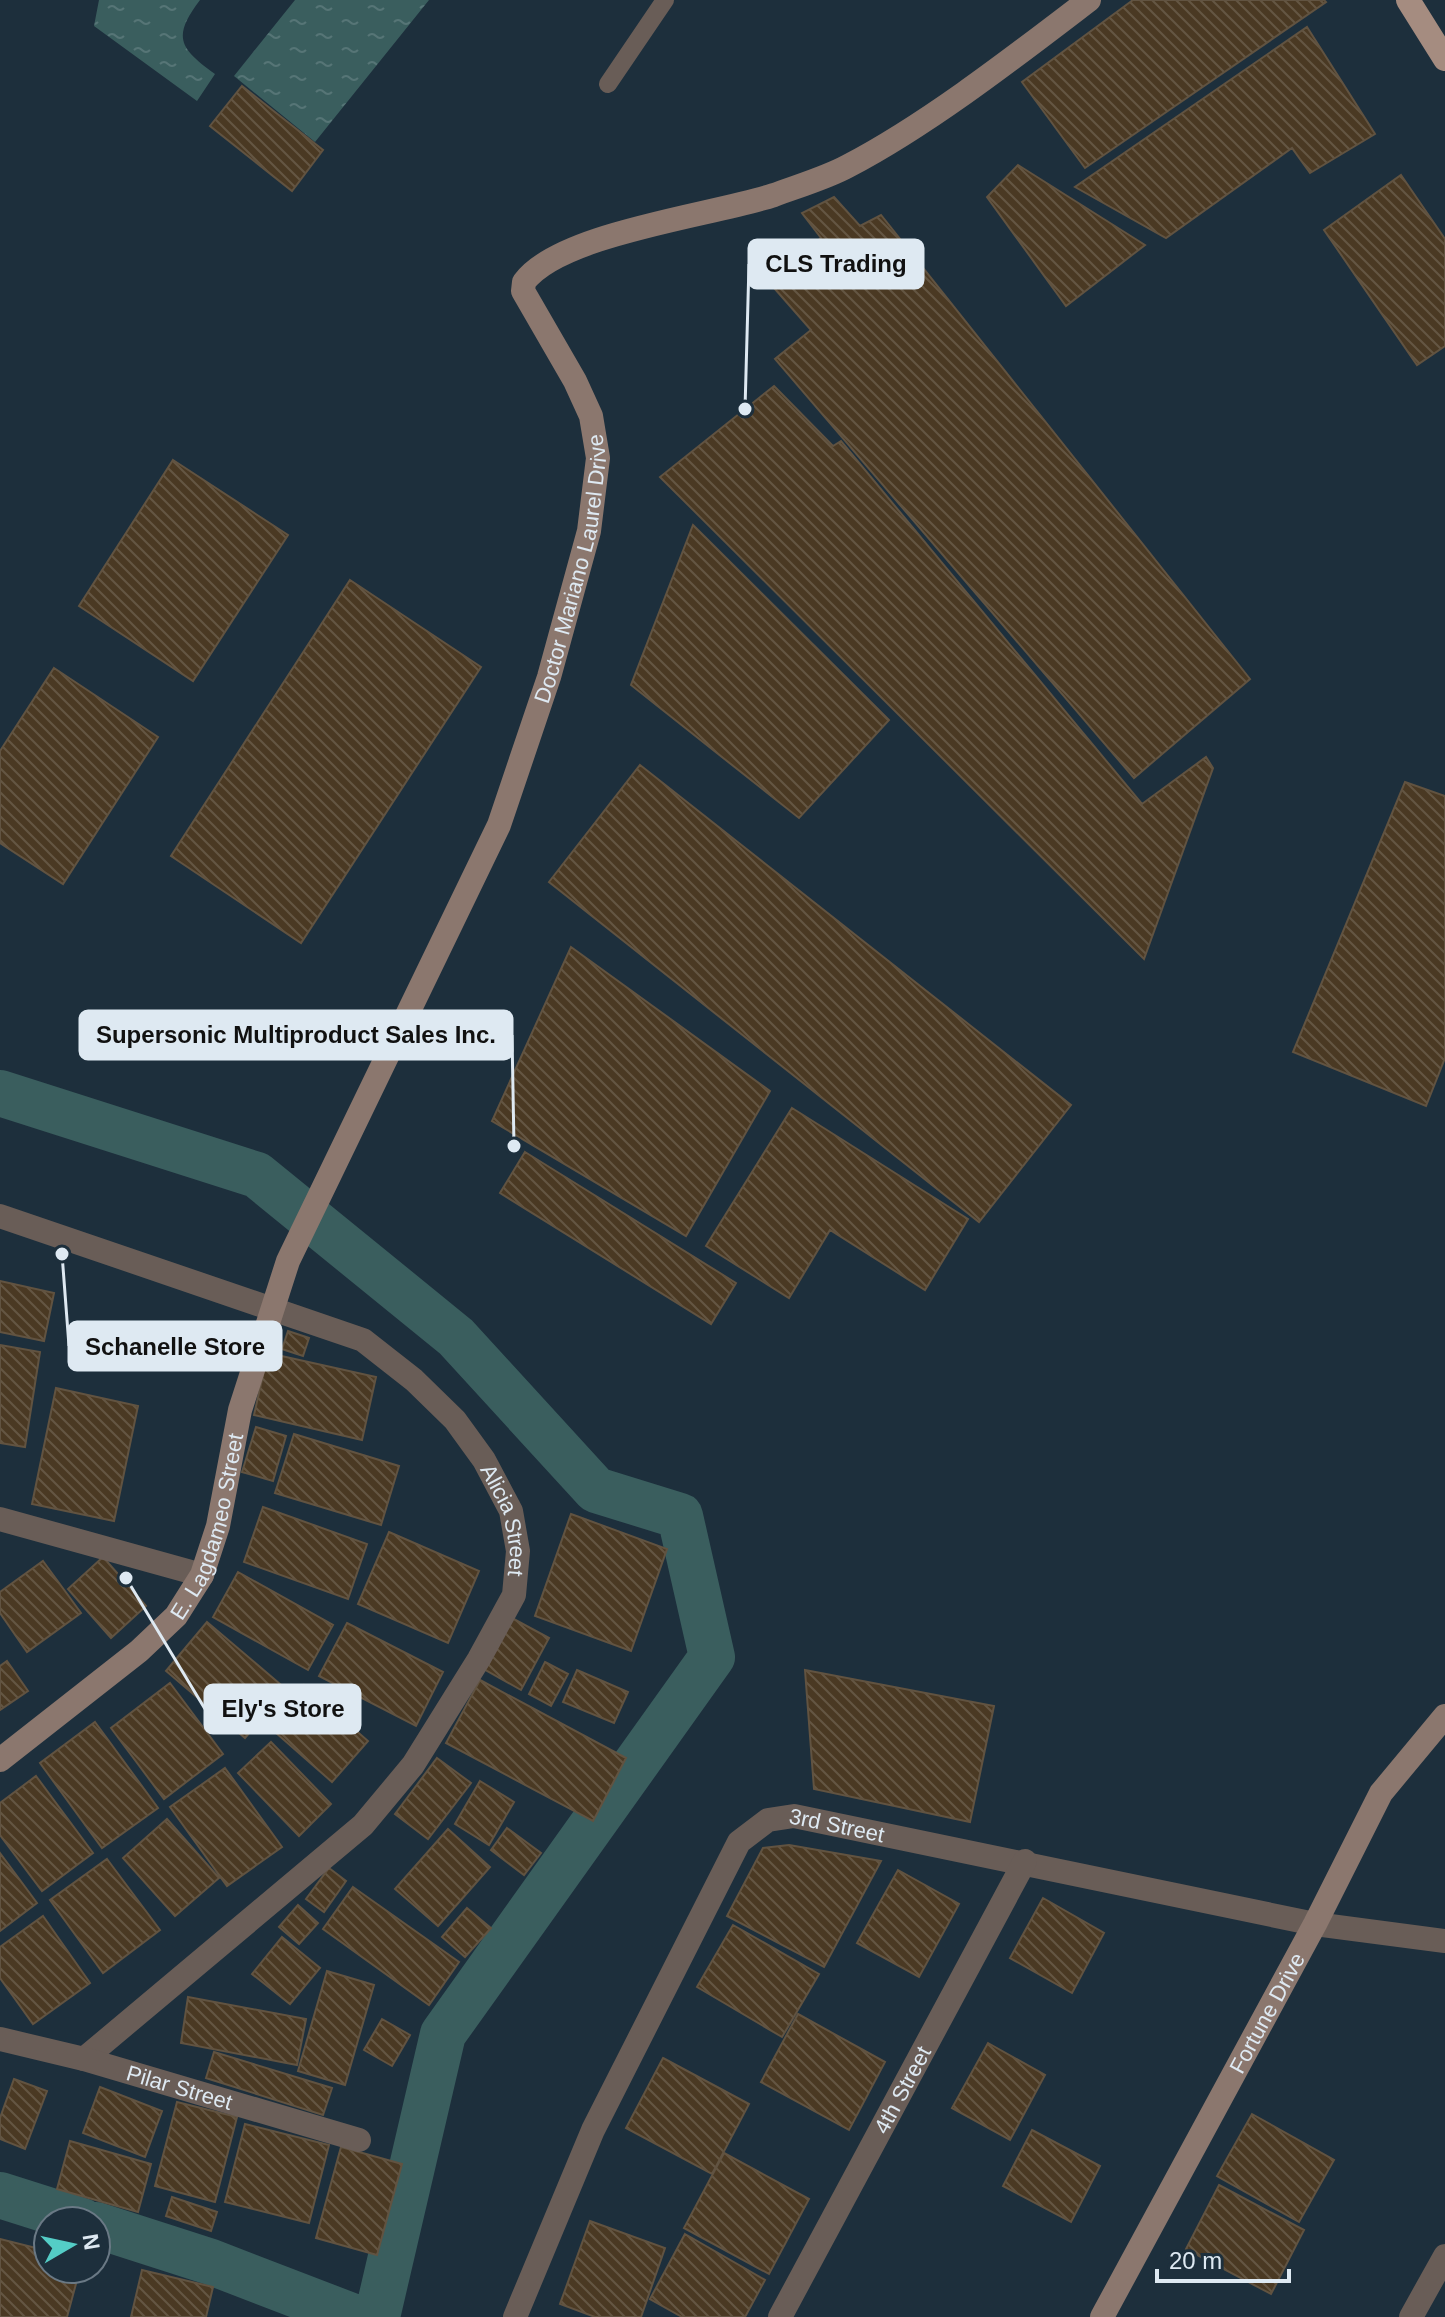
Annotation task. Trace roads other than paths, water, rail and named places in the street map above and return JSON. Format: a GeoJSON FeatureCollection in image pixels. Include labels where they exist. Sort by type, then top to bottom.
{"type":"FeatureCollection","features":[{"type":"Feature","properties":{"kind":"main road"},"geometry":{"type":"LineString","coordinates":[[1408,0],[1445,59]]}},
{"type":"Feature","properties":{"kind":"street","name":"Doctor Mariano Laurel Drive"},"geometry":{"type":"LineString","coordinates":[[270,1309],[288,1261],[332,1168],[383,1069],[499,825],[549,677],[589,531],[598,458],[591,416],[523,291],[524,282],[544,264],[597,241],[771,196],[847,167],[934,111],[1089,0]]}},
{"type":"Feature","properties":{"kind":"street","name":"Alicia Street"},"geometry":{"type":"LineString","coordinates":[[0,1216],[363,1340],[414,1380],[455,1420],[484,1460],[511,1511],[518,1551],[514,1595],[413,1765],[363,1825],[84,2059]]}},
{"type":"Feature","properties":{"kind":"street","name":"E. Lagdameo Street"},"geometry":{"type":"LineString","coordinates":[[0,1760],[139,1651],[176,1616],[202,1575],[218,1526],[240,1410],[270,1309]]}},
{"type":"Feature","properties":{"kind":"street"},"geometry":{"type":"LineString","coordinates":[[0,1519],[202,1575]]}},
{"type":"Feature","properties":{"kind":"street","name":"Fortune Drive"},"geometry":{"type":"LineString","coordinates":[[1102,2317],[1315,1924],[1381,1793],[1445,1716]]}},
{"type":"Feature","properties":{"kind":"street","name":"3rd Street"},"geometry":{"type":"LineString","coordinates":[[515,2317],[593,2130],[739,1842],[768,1820],[794,1816],[1025,1861],[1315,1924],[1445,1941]]}},
{"type":"Feature","properties":{"kind":"street","name":"4th Street"},"geometry":{"type":"LineString","coordinates":[[780,2317],[1025,1861]]}},
{"type":"Feature","properties":{"kind":"street","name":"Pilar Street"},"geometry":{"type":"LineString","coordinates":[[0,2039],[84,2059],[359,2140]]}},
{"type":"Feature","properties":{"kind":"street"},"geometry":{"type":"LineString","coordinates":[[1411,2317],[1445,2256]]}},
{"type":"Feature","properties":{"kind":"lane"},"geometry":{"type":"LineString","coordinates":[[608,84],[665,0]]}},
{"type":"Feature","properties":{"kind":"water"},"geometry":{"type":"Polygon","coordinates":[[[99,0],[200,0],[185,24],[184,41],[194,57],[215,74],[197,101],[94,26],[99,0]]]}},
{"type":"Feature","properties":{"kind":"water"},"geometry":{"type":"Polygon","coordinates":[[[295,0],[429,0],[315,142],[234,76],[295,0]]]}},
{"type":"Feature","properties":{"kind":"waterway"},"geometry":{"type":"LineString","coordinates":[[0,1093],[257,1175],[456,1337],[596,1490],[680,1516],[712,1657],[443,2034],[377,2317]]}},
{"type":"Feature","properties":{"kind":"waterway"},"geometry":{"type":"LineString","coordinates":[[0,2195],[32,2205]]}},
{"type":"Feature","properties":{"kind":"waterway"},"geometry":{"type":"LineString","coordinates":[[112,2230],[211,2262],[354,2317]]}},
{"type":"Feature","properties":{"kind":"place","name":"CLS Trading"},"geometry":{"type":"Point","coordinates":[745,409]}},
{"type":"Feature","properties":{"kind":"place","name":"Supersonic Multiproduct Sales Inc."},"geometry":{"type":"Point","coordinates":[514,1146]}},
{"type":"Feature","properties":{"kind":"place","name":"Schanelle Store"},"geometry":{"type":"Point","coordinates":[62,1254]}},
{"type":"Feature","properties":{"kind":"place","name":"Ely's Store"},"geometry":{"type":"Point","coordinates":[126,1578]}}]}
